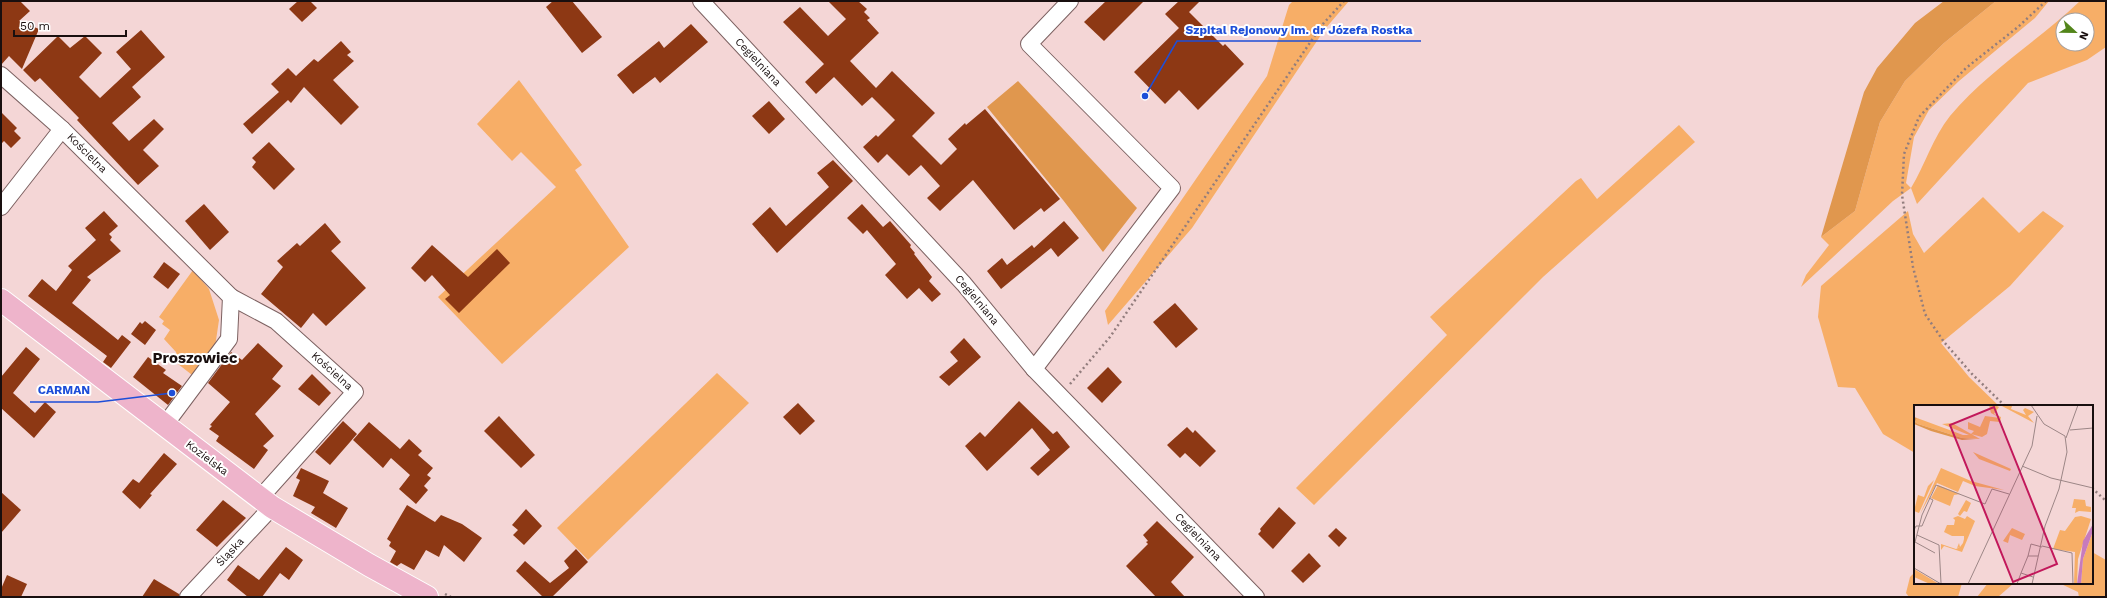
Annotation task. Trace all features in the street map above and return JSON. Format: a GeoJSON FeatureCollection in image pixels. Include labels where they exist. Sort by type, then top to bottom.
{"type":"FeatureCollection","features":[{"type":"Feature","properties":{"kind":"main road","name":"Kozielska"},"geometry":{"type":"LineString","coordinates":[[1,300],[266,503],[369,565],[436,595]]}},
{"type":"Feature","properties":{"kind":"street","name":"Cegielniana"},"geometry":{"type":"LineString","coordinates":[[701,1],[964,284],[1034,369],[1256,597]]}},
{"type":"Feature","properties":{"kind":"street"},"geometry":{"type":"LineString","coordinates":[[1034,369],[1172,188],[1029,44],[1070,1]]}},
{"type":"Feature","properties":{"kind":"street","name":"Kościelna"},"geometry":{"type":"LineString","coordinates":[[1,75],[62,129],[231,296],[276,321],[355,392],[266,503]]}},
{"type":"Feature","properties":{"kind":"street","name":"Kościelna"},"geometry":{"type":"LineString","coordinates":[[1,207],[62,129]]}},
{"type":"Feature","properties":{"kind":"street"},"geometry":{"type":"LineString","coordinates":[[164,426],[229,339],[231,296]]}},
{"type":"Feature","properties":{"kind":"street","name":"Śląska"},"geometry":{"type":"LineString","coordinates":[[188,597],[266,503]]}},
{"type":"Feature","properties":{"kind":"path"},"geometry":{"type":"LineString","coordinates":[[1060,395],[1110,338],[1322,25],[1344,1]]}},
{"type":"Feature","properties":{"kind":"path"},"geometry":{"type":"LineString","coordinates":[[2004,405],[1972,374],[1944,342],[1925,314],[1913,267],[1902,195],[1904,154],[1919,117],[1966,68],[2018,27],[2046,1]]}},
{"type":"Feature","properties":{"kind":"path"},"geometry":{"type":"LineString","coordinates":[[2093,489],[2106,502]]}},
{"type":"Feature","properties":{"kind":"path"},"geometry":{"type":"LineString","coordinates":[[436,595],[451,597]]}},
{"type":"Feature","properties":{"kind":"shaded area"},"geometry":{"type":"Polygon","coordinates":[[[1293,1],[1349,1],[1325,29],[1192,228],[1108,325],[1105,311],[1267,76],[1289,5],[1293,1]]]}},
{"type":"Feature","properties":{"kind":"shaded area"},"geometry":{"type":"Polygon","coordinates":[[[1944,1],[1996,1],[1944,43],[1905,81],[1880,122],[1855,211],[1821,237],[1864,92],[1877,68],[1915,23],[1944,1]]]}},
{"type":"Feature","properties":{"kind":"shaded area"},"geometry":{"type":"Polygon","coordinates":[[[1996,1],[2049,1],[2035,18],[1959,81],[1929,110],[1914,137],[1906,183],[1911,188],[1893,201],[1801,287],[1806,275],[1829,245],[1821,237],[1855,211],[1880,122],[1905,81],[1944,43],[1996,1]]]}},
{"type":"Feature","properties":{"kind":"shaded area"},"geometry":{"type":"Polygon","coordinates":[[[2080,1],[2106,1],[2106,47],[2087,60],[2028,83],[1917,204],[1911,188],[1934,142],[1950,116],[1997,70],[2055,23],[2055,52],[2095,52],[2095,12],[2068,12],[2080,1]]]}},
{"type":"Feature","properties":{"kind":"shaded area"},"geometry":{"type":"Polygon","coordinates":[[[519,80],[582,165],[575,170],[629,247],[502,364],[438,297],[556,187],[521,152],[512,161],[477,124],[519,80]]]}},
{"type":"Feature","properties":{"kind":"shaded area"},"geometry":{"type":"Polygon","coordinates":[[[1018,81],[1137,208],[1103,252],[1063,200],[987,107],[1018,81]]]}},
{"type":"Feature","properties":{"kind":"shaded area"},"geometry":{"type":"Polygon","coordinates":[[[1679,125],[1695,142],[1543,277],[1314,505],[1296,488],[1447,335],[1430,317],[1576,181],[1581,178],[1597,199],[1679,125]]]}},
{"type":"Feature","properties":{"kind":"shaded area"},"geometry":{"type":"Polygon","coordinates":[[[1983,197],[2019,233],[2043,211],[2064,226],[2010,286],[1941,343],[1969,377],[1998,405],[1914,405],[1914,452],[1883,434],[1855,388],[1838,387],[1818,317],[1821,286],[1908,211],[1913,234],[1924,253],[1983,197]]]}},
{"type":"Feature","properties":{"kind":"shaded area"},"geometry":{"type":"Polygon","coordinates":[[[193,270],[209,289],[219,320],[215,347],[196,378],[178,364],[176,352],[164,339],[170,330],[162,324],[164,321],[159,317],[193,270]]]}},
{"type":"Feature","properties":{"kind":"shaded area"},"geometry":{"type":"Polygon","coordinates":[[[717,373],[749,403],[588,560],[557,528],[717,373]]]}},
{"type":"Feature","properties":{"kind":"shaded area"},"geometry":{"type":"Polygon","coordinates":[[[2093,553],[2106,560],[2106,597],[2079,597],[2078,592],[2061,584],[2093,584],[2093,553]]]}},
{"type":"Feature","properties":{"kind":"shaded area"},"geometry":{"type":"Polygon","coordinates":[[[1914,573],[1914,584],[1962,584],[1958,597],[1909,597],[1906,593],[1910,577],[1914,573]]]}},
{"type":"Feature","properties":{"kind":"shaded area"},"geometry":{"type":"Polygon","coordinates":[[[1987,584],[2013,584],[1998,597],[1977,597],[1987,584]]]}},
{"type":"Feature","properties":{"kind":"building"},"geometry":{"type":"Polygon","coordinates":[[[1,1],[20,1],[30,11],[19,21],[39,29],[22,69],[9,56],[1,65],[1,1]]]}},
{"type":"Feature","properties":{"kind":"building"},"geometry":{"type":"Polygon","coordinates":[[[298,1],[310,1],[317,8],[302,22],[289,9],[298,1]]]}},
{"type":"Feature","properties":{"kind":"building"},"geometry":{"type":"Polygon","coordinates":[[[553,1],[572,1],[602,37],[582,53],[546,7],[553,1]]]}},
{"type":"Feature","properties":{"kind":"building"},"geometry":{"type":"Polygon","coordinates":[[[828,1],[858,1],[867,9],[864,12],[870,18],[867,20],[879,33],[850,61],[876,88],[892,71],[935,113],[912,136],[941,165],[957,149],[948,139],[965,123],[966,125],[985,109],[1060,199],[1044,212],[1041,208],[1014,230],[973,180],[940,211],[927,198],[940,186],[921,165],[909,176],[887,154],[878,163],[863,147],[876,135],[878,137],[895,120],[872,97],[862,106],[834,77],[816,94],[805,82],[824,64],[783,22],[800,7],[828,36],[846,19],[828,1]]]}},
{"type":"Feature","properties":{"kind":"building"},"geometry":{"type":"Polygon","coordinates":[[[1106,1],[1144,1],[1104,41],[1084,22],[1106,1]]]}},
{"type":"Feature","properties":{"kind":"building"},"geometry":{"type":"Polygon","coordinates":[[[1179,1],[1200,1],[1189,12],[1223,46],[1225,44],[1244,64],[1198,110],[1179,90],[1165,104],[1134,72],[1179,28],[1165,14],[1179,1]]]}},
{"type":"Feature","properties":{"kind":"building"},"geometry":{"type":"Polygon","coordinates":[[[691,24],[708,42],[660,83],[655,77],[633,94],[617,75],[659,41],[664,48],[691,24]]]}},
{"type":"Feature","properties":{"kind":"building"},"geometry":{"type":"Polygon","coordinates":[[[141,30],[165,57],[132,87],[141,97],[112,123],[129,141],[154,119],[164,129],[143,150],[159,166],[138,185],[77,120],[79,118],[40,78],[35,82],[23,70],[58,36],[70,48],[85,36],[102,53],[79,77],[100,98],[131,69],[116,52],[141,30]]]}},
{"type":"Feature","properties":{"kind":"building"},"geometry":{"type":"Polygon","coordinates":[[[341,41],[351,52],[347,55],[354,61],[333,80],[359,107],[341,125],[304,87],[291,103],[288,100],[252,134],[243,124],[279,92],[271,84],[288,68],[296,76],[314,59],[318,62],[341,41]]]}},
{"type":"Feature","properties":{"kind":"building"},"geometry":{"type":"Polygon","coordinates":[[[769,101],[785,119],[769,134],[752,116],[769,101]]]}},
{"type":"Feature","properties":{"kind":"building"},"geometry":{"type":"Polygon","coordinates":[[[1,112],[17,128],[14,131],[21,138],[11,148],[4,141],[1,144],[1,112]]]}},
{"type":"Feature","properties":{"kind":"building"},"geometry":{"type":"Polygon","coordinates":[[[269,142],[295,169],[274,190],[252,167],[256,162],[252,158],[269,142]]]}},
{"type":"Feature","properties":{"kind":"building"},"geometry":{"type":"Polygon","coordinates":[[[833,160],[853,181],[777,253],[752,224],[770,207],[786,226],[829,187],[817,173],[833,160]]]}},
{"type":"Feature","properties":{"kind":"building"},"geometry":{"type":"Polygon","coordinates":[[[204,204],[229,232],[210,250],[185,221],[204,204]]]}},
{"type":"Feature","properties":{"kind":"building"},"geometry":{"type":"Polygon","coordinates":[[[862,204],[883,227],[890,221],[911,245],[910,247],[915,253],[914,254],[932,277],[929,281],[941,294],[932,302],[919,288],[907,299],[885,275],[896,264],[867,230],[863,234],[847,218],[862,204]]]}},
{"type":"Feature","properties":{"kind":"building"},"geometry":{"type":"Polygon","coordinates":[[[104,211],[118,226],[109,234],[112,237],[110,240],[121,251],[87,277],[91,280],[72,303],[118,340],[122,335],[131,342],[111,368],[103,362],[107,356],[28,296],[42,279],[56,291],[72,270],[68,266],[96,240],[85,228],[104,211]]]}},
{"type":"Feature","properties":{"kind":"building"},"geometry":{"type":"Polygon","coordinates":[[[1064,221],[1079,238],[1058,257],[1051,248],[1001,289],[987,271],[1002,258],[1007,265],[1032,245],[1034,248],[1064,221]]]}},
{"type":"Feature","properties":{"kind":"building"},"geometry":{"type":"Polygon","coordinates":[[[325,223],[341,242],[331,251],[366,288],[326,326],[313,313],[301,328],[261,294],[283,267],[277,261],[297,243],[300,246],[325,223]]]}},
{"type":"Feature","properties":{"kind":"building"},"geometry":{"type":"Polygon","coordinates":[[[432,245],[468,277],[497,249],[510,263],[459,313],[445,299],[450,295],[432,275],[425,282],[411,268],[432,245]]]}},
{"type":"Feature","properties":{"kind":"building"},"geometry":{"type":"Polygon","coordinates":[[[164,262],[180,274],[168,289],[153,277],[164,262]]]}},
{"type":"Feature","properties":{"kind":"building"},"geometry":{"type":"Polygon","coordinates":[[[1175,303],[1198,329],[1176,348],[1153,322],[1175,303]]]}},
{"type":"Feature","properties":{"kind":"building"},"geometry":{"type":"Polygon","coordinates":[[[145,321],[156,330],[145,345],[131,334],[140,322],[142,324],[145,321]]]}},
{"type":"Feature","properties":{"kind":"building"},"geometry":{"type":"Polygon","coordinates":[[[964,338],[981,357],[949,386],[939,377],[958,361],[950,352],[964,338]]]}},
{"type":"Feature","properties":{"kind":"building"},"geometry":{"type":"Polygon","coordinates":[[[258,343],[283,366],[272,379],[281,386],[255,414],[274,436],[263,446],[268,450],[254,469],[216,441],[219,436],[209,429],[212,426],[210,425],[230,402],[208,383],[231,352],[242,360],[258,343]]]}},
{"type":"Feature","properties":{"kind":"building"},"geometry":{"type":"Polygon","coordinates":[[[26,347],[40,359],[13,393],[35,413],[45,402],[56,412],[34,438],[1,408],[1,377],[26,347]]]}},
{"type":"Feature","properties":{"kind":"building"},"geometry":{"type":"Polygon","coordinates":[[[148,357],[166,370],[163,373],[182,386],[168,405],[133,377],[148,357]]]}},
{"type":"Feature","properties":{"kind":"building"},"geometry":{"type":"Polygon","coordinates":[[[1108,367],[1122,382],[1102,403],[1087,388],[1108,367]]]}},
{"type":"Feature","properties":{"kind":"building"},"geometry":{"type":"Polygon","coordinates":[[[312,374],[331,393],[319,406],[298,389],[312,374]]]}},
{"type":"Feature","properties":{"kind":"building"},"geometry":{"type":"Polygon","coordinates":[[[1019,401],[1053,434],[1057,431],[1070,447],[1038,476],[1030,468],[1050,450],[1032,428],[987,471],[965,446],[980,432],[985,437],[1019,401]]]}},
{"type":"Feature","properties":{"kind":"building"},"geometry":{"type":"Polygon","coordinates":[[[798,403],[815,421],[800,435],[783,417],[798,403]]]}},
{"type":"Feature","properties":{"kind":"building"},"geometry":{"type":"Polygon","coordinates":[[[499,416],[535,455],[521,468],[484,431],[499,416]]]}},
{"type":"Feature","properties":{"kind":"building"},"geometry":{"type":"Polygon","coordinates":[[[343,421],[357,434],[330,465],[315,452],[343,421]]]}},
{"type":"Feature","properties":{"kind":"building"},"geometry":{"type":"Polygon","coordinates":[[[369,422],[400,449],[409,439],[422,451],[418,455],[433,468],[427,475],[431,478],[424,486],[428,490],[416,504],[399,489],[410,475],[391,458],[383,468],[353,440],[369,422]]]}},
{"type":"Feature","properties":{"kind":"building"},"geometry":{"type":"Polygon","coordinates":[[[1187,427],[1193,433],[1195,430],[1216,451],[1200,467],[1185,453],[1180,458],[1167,445],[1187,427]]]}},
{"type":"Feature","properties":{"kind":"building"},"geometry":{"type":"Polygon","coordinates":[[[164,453],[177,464],[150,494],[152,495],[140,509],[122,492],[133,479],[139,483],[164,453]]]}},
{"type":"Feature","properties":{"kind":"building"},"geometry":{"type":"Polygon","coordinates":[[[301,468],[329,481],[323,493],[348,508],[336,528],[311,513],[315,507],[293,496],[300,480],[296,478],[301,468]]]}},
{"type":"Feature","properties":{"kind":"building"},"geometry":{"type":"Polygon","coordinates":[[[1,492],[21,510],[1,533],[1,492]]]}},
{"type":"Feature","properties":{"kind":"building"},"geometry":{"type":"Polygon","coordinates":[[[223,500],[246,518],[217,547],[196,530],[223,500]]]}},
{"type":"Feature","properties":{"kind":"building"},"geometry":{"type":"Polygon","coordinates":[[[407,505],[435,522],[441,515],[462,524],[482,538],[464,562],[444,545],[439,557],[426,550],[414,570],[401,563],[397,566],[390,562],[396,551],[389,546],[391,542],[387,539],[407,505]]]}},
{"type":"Feature","properties":{"kind":"building"},"geometry":{"type":"Polygon","coordinates":[[[1279,507],[1296,523],[1273,549],[1258,534],[1261,531],[1260,529],[1279,507]]]}},
{"type":"Feature","properties":{"kind":"building"},"geometry":{"type":"Polygon","coordinates":[[[526,509],[542,526],[524,545],[513,535],[518,530],[512,525],[526,509]]]}},
{"type":"Feature","properties":{"kind":"building"},"geometry":{"type":"Polygon","coordinates":[[[1157,521],[1194,557],[1171,582],[1185,597],[1156,597],[1126,566],[1148,544],[1146,542],[1148,541],[1143,535],[1157,521]]]}},
{"type":"Feature","properties":{"kind":"building"},"geometry":{"type":"Polygon","coordinates":[[[1336,528],[1347,538],[1339,547],[1328,536],[1336,528]]]}},
{"type":"Feature","properties":{"kind":"building"},"geometry":{"type":"Polygon","coordinates":[[[286,547],[303,560],[289,580],[280,573],[262,597],[248,597],[227,580],[238,565],[259,580],[286,547]]]}},
{"type":"Feature","properties":{"kind":"building"},"geometry":{"type":"Polygon","coordinates":[[[576,549],[588,562],[552,597],[543,597],[516,571],[525,561],[550,583],[569,568],[564,561],[576,549]]]}},
{"type":"Feature","properties":{"kind":"building"},"geometry":{"type":"Polygon","coordinates":[[[1309,553],[1321,566],[1303,583],[1291,571],[1309,553]]]}},
{"type":"Feature","properties":{"kind":"building"},"geometry":{"type":"Polygon","coordinates":[[[7,575],[27,584],[21,597],[1,597],[1,589],[7,575]]]}},
{"type":"Feature","properties":{"kind":"building"},"geometry":{"type":"Polygon","coordinates":[[[154,579],[179,594],[179,597],[142,597],[154,579]]]}},
{"type":"Feature","properties":{"kind":"place","name":"Szpital Rejonowy im. dr Józefa Rostka"},"geometry":{"type":"Point","coordinates":[1145,96]}},
{"type":"Feature","properties":{"kind":"place","name":"CARMAN"},"geometry":{"type":"Point","coordinates":[172,393]}},
{"type":"Feature","properties":{"kind":"district","name":"Proszowiec"},"geometry":{"type":"Point","coordinates":[195,358]}}]}
